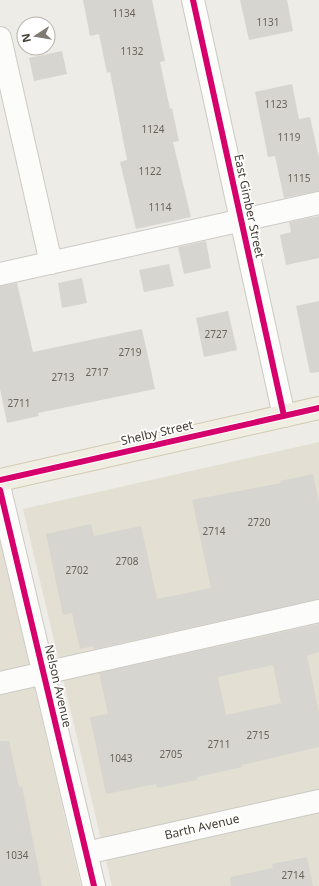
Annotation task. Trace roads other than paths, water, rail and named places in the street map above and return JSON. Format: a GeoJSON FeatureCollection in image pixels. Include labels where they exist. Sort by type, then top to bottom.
{"type":"FeatureCollection","features":[{"type":"Feature","properties":{"kind":"main road","name":"Shelby Street"},"geometry":{"type":"LineString","coordinates":[[0,480],[319,408]]}},
{"type":"Feature","properties":{"kind":"street","name":"East Gimber Street"},"geometry":{"type":"LineString","coordinates":[[193,0],[284,416]]}},
{"type":"Feature","properties":{"kind":"street"},"geometry":{"type":"LineString","coordinates":[[0,38],[51,263]]}},
{"type":"Feature","properties":{"kind":"street"},"geometry":{"type":"LineString","coordinates":[[0,274],[319,204]]}},
{"type":"Feature","properties":{"kind":"street","name":"Nelson Avenue"},"geometry":{"type":"LineString","coordinates":[[0,490],[94,886]]}},
{"type":"Feature","properties":{"kind":"street"},"geometry":{"type":"LineString","coordinates":[[0,683],[319,611]]}},
{"type":"Feature","properties":{"kind":"street","name":"Barth Avenue"},"geometry":{"type":"LineString","coordinates":[[86,853],[319,801]]}}]}
